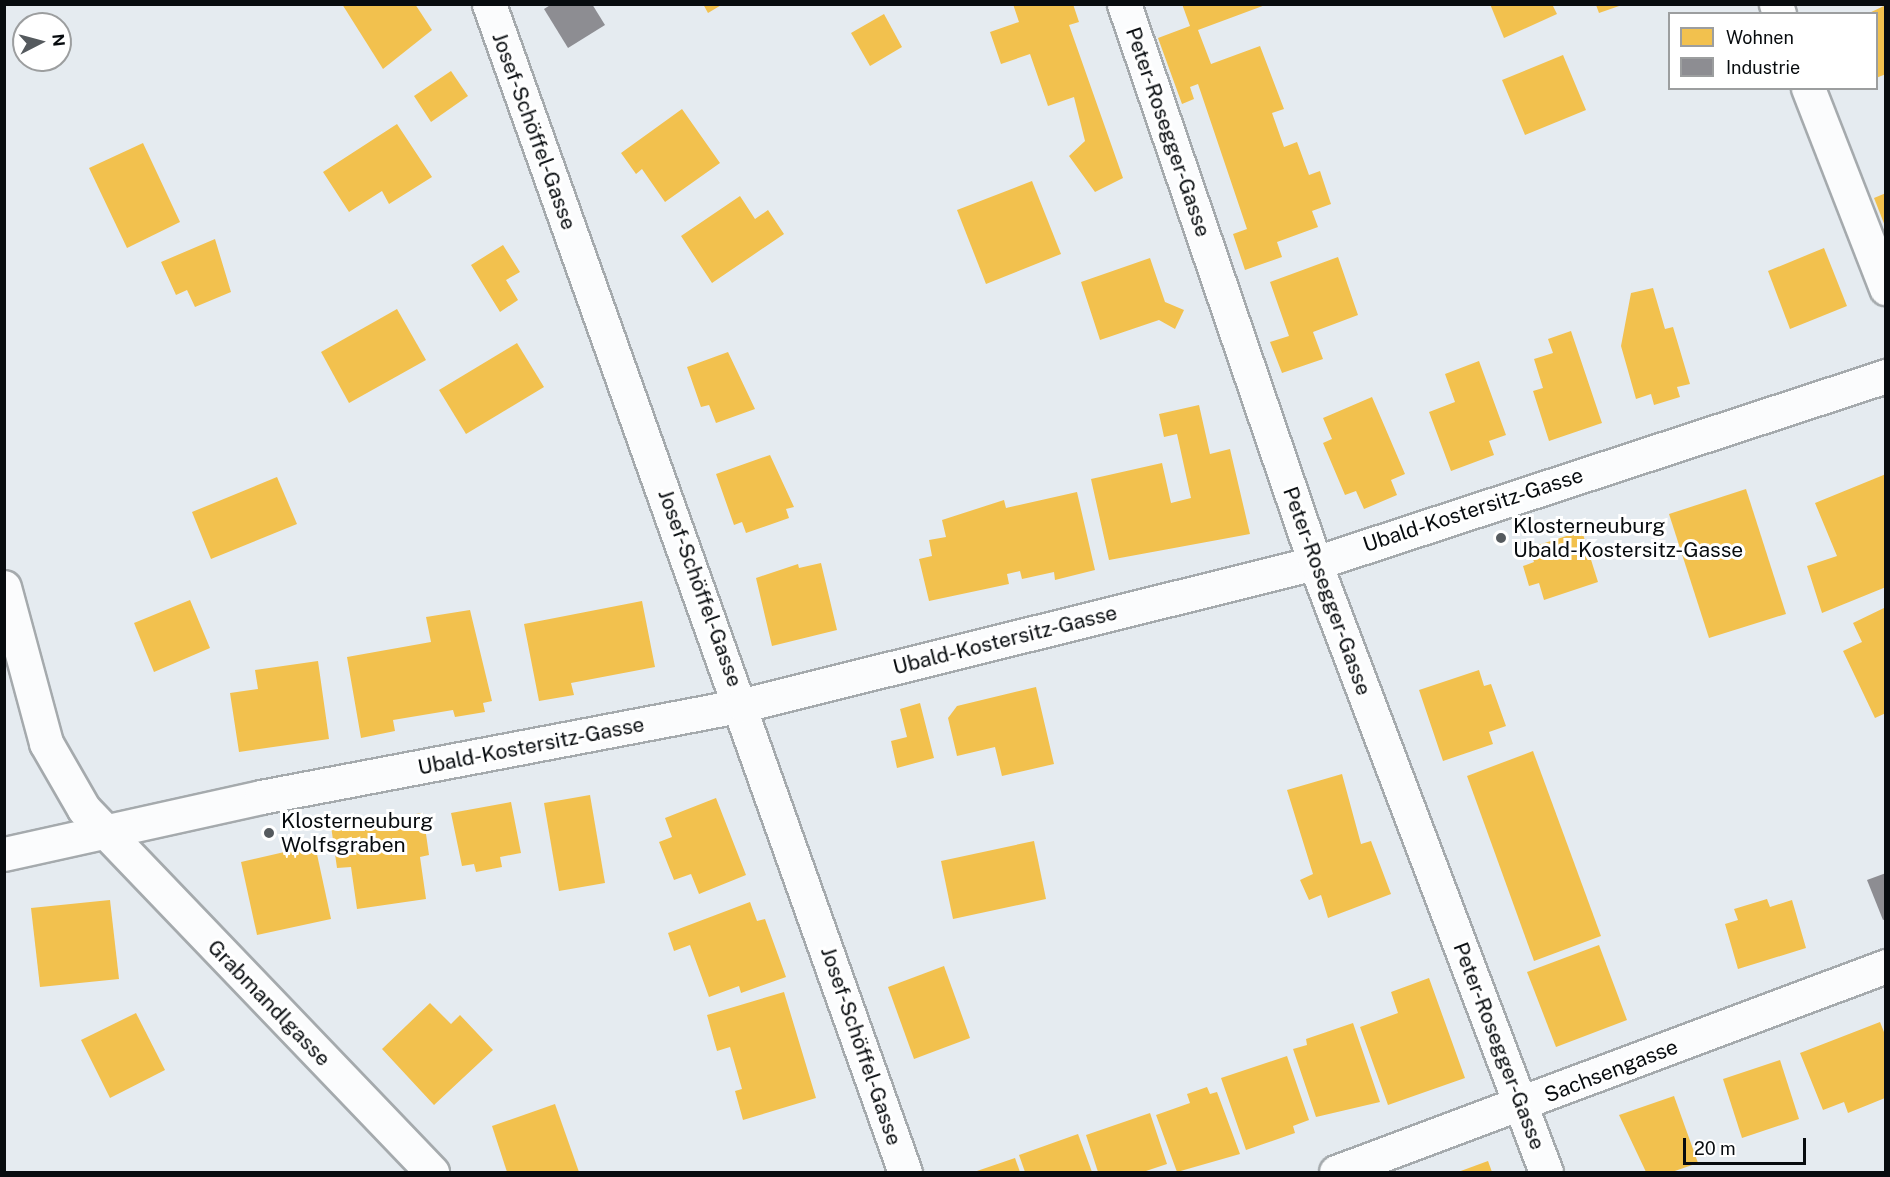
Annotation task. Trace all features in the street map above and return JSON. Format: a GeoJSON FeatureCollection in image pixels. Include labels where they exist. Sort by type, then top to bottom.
{"type":"FeatureCollection","features":[{"type":"Feature","properties":{"kind":"street","name":"Josef-Schöffel-Gasse"},"geometry":{"type":"LineString","coordinates":[[489,4],[743,705],[905,1173]]}},
{"type":"Feature","properties":{"kind":"street","name":"Peter-Rosegger-Gasse"},"geometry":{"type":"LineString","coordinates":[[1124,4],[1315,562],[1546,1173]]}},
{"type":"Feature","properties":{"kind":"street"},"geometry":{"type":"LineString","coordinates":[[1809,90],[1886,288]]}},
{"type":"Feature","properties":{"kind":"street","name":"Ubald-Kostersitz-Gasse"},"geometry":{"type":"LineString","coordinates":[[4,854],[106,834],[261,797],[743,705],[1315,562],[1886,376]]}},
{"type":"Feature","properties":{"kind":"street","name":"Grabmandlgasse"},"geometry":{"type":"LineString","coordinates":[[4,587],[46,743],[63,778],[106,834],[432,1173]]}},
{"type":"Feature","properties":{"kind":"street","name":"Sachsengasse"},"geometry":{"type":"LineString","coordinates":[[1336,1173],[1522,1105],[1886,966]]}},
{"type":"Feature","properties":{"kind":"building: Wohnen"},"geometry":{"type":"Polygon","coordinates":[[[342,4],[415,4],[432,30],[383,69],[342,4]]]}},
{"type":"Feature","properties":{"kind":"building: Wohnen"},"geometry":{"type":"Polygon","coordinates":[[[703,4],[723,4],[708,13],[703,4]]]}},
{"type":"Feature","properties":{"kind":"building: Wohnen"},"geometry":{"type":"Polygon","coordinates":[[[1013,4],[1073,4],[1079,22],[1069,25],[1123,178],[1095,192],[1069,156],[1085,141],[1074,97],[1048,106],[1030,54],[1001,64],[990,32],[1019,22],[1013,4]]]}},
{"type":"Feature","properties":{"kind":"building: Wohnen"},"geometry":{"type":"Polygon","coordinates":[[[1182,4],[1268,4],[1198,30],[1211,64],[1260,46],[1284,109],[1272,113],[1284,147],[1297,142],[1309,175],[1320,171],[1331,204],[1312,211],[1318,227],[1277,242],[1282,257],[1245,270],[1233,234],[1247,229],[1198,84],[1190,87],[1194,99],[1182,104],[1158,38],[1190,26],[1182,4]]]}},
{"type":"Feature","properties":{"kind":"building: Wohnen"},"geometry":{"type":"Polygon","coordinates":[[[1490,4],[1552,4],[1557,14],[1504,38],[1490,4]]]}},
{"type":"Feature","properties":{"kind":"building: Wohnen"},"geometry":{"type":"Polygon","coordinates":[[[1596,5],[1622,5],[1599,13],[1596,5]]]}},
{"type":"Feature","properties":{"kind":"building: Wohnen"},"geometry":{"type":"Polygon","coordinates":[[[1886,5],[1886,74],[1878,77],[1878,12],[1871,12],[1886,5]]]}},
{"type":"Feature","properties":{"kind":"building: Wohnen"},"geometry":{"type":"Polygon","coordinates":[[[884,14],[902,47],[870,66],[851,33],[884,14]]]}},
{"type":"Feature","properties":{"kind":"building: Wohnen"},"geometry":{"type":"Polygon","coordinates":[[[1563,55],[1586,110],[1525,135],[1502,80],[1563,55]]]}},
{"type":"Feature","properties":{"kind":"building: Wohnen"},"geometry":{"type":"Polygon","coordinates":[[[451,71],[468,96],[431,122],[414,96],[451,71]]]}},
{"type":"Feature","properties":{"kind":"building: Wohnen"},"geometry":{"type":"Polygon","coordinates":[[[682,109],[720,163],[665,202],[642,169],[636,174],[621,153],[682,109]]]}},
{"type":"Feature","properties":{"kind":"building: Wohnen"},"geometry":{"type":"Polygon","coordinates":[[[397,124],[432,177],[389,204],[382,191],[349,212],[323,172],[397,124]]]}},
{"type":"Feature","properties":{"kind":"building: Wohnen"},"geometry":{"type":"Polygon","coordinates":[[[143,143],[180,222],[127,248],[89,168],[143,143]]]}},
{"type":"Feature","properties":{"kind":"building: Wohnen"},"geometry":{"type":"Polygon","coordinates":[[[1032,181],[1061,254],[986,284],[957,210],[1032,181]]]}},
{"type":"Feature","properties":{"kind":"building: Wohnen"},"geometry":{"type":"Polygon","coordinates":[[[1886,193],[1886,226],[1885,226],[1874,198],[1886,193]]]}},
{"type":"Feature","properties":{"kind":"building: Wohnen"},"geometry":{"type":"Polygon","coordinates":[[[740,196],[755,219],[768,210],[784,234],[712,283],[681,236],[740,196]]]}},
{"type":"Feature","properties":{"kind":"building: Wohnen"},"geometry":{"type":"Polygon","coordinates":[[[215,239],[231,292],[195,307],[187,290],[176,295],[161,262],[215,239]]]}},
{"type":"Feature","properties":{"kind":"building: Wohnen"},"geometry":{"type":"Polygon","coordinates":[[[503,245],[520,272],[506,280],[518,300],[500,312],[471,265],[503,245]]]}},
{"type":"Feature","properties":{"kind":"building: Wohnen"},"geometry":{"type":"Polygon","coordinates":[[[1824,248],[1847,306],[1790,329],[1768,271],[1824,248]]]}},
{"type":"Feature","properties":{"kind":"building: Wohnen"},"geometry":{"type":"Polygon","coordinates":[[[1338,257],[1358,315],[1313,332],[1323,359],[1282,373],[1270,342],[1289,336],[1270,282],[1338,257]]]}},
{"type":"Feature","properties":{"kind":"building: Wohnen"},"geometry":{"type":"Polygon","coordinates":[[[1150,258],[1165,302],[1184,310],[1175,329],[1159,320],[1100,340],[1081,282],[1150,258]]]}},
{"type":"Feature","properties":{"kind":"building: Wohnen"},"geometry":{"type":"Polygon","coordinates":[[[1653,288],[1665,329],[1673,327],[1690,384],[1677,387],[1680,397],[1654,405],[1651,394],[1636,399],[1621,346],[1631,293],[1653,288]]]}},
{"type":"Feature","properties":{"kind":"building: Wohnen"},"geometry":{"type":"Polygon","coordinates":[[[397,309],[426,360],[349,403],[321,352],[397,309]]]}},
{"type":"Feature","properties":{"kind":"building: Wohnen"},"geometry":{"type":"Polygon","coordinates":[[[1571,331],[1602,423],[1549,441],[1533,391],[1543,388],[1534,359],[1553,353],[1548,339],[1571,331]]]}},
{"type":"Feature","properties":{"kind":"building: Wohnen"},"geometry":{"type":"Polygon","coordinates":[[[517,343],[544,387],[466,434],[439,390],[517,343]]]}},
{"type":"Feature","properties":{"kind":"building: Wohnen"},"geometry":{"type":"Polygon","coordinates":[[[728,352],[755,409],[716,423],[709,405],[701,407],[687,367],[728,352]]]}},
{"type":"Feature","properties":{"kind":"building: Wohnen"},"geometry":{"type":"Polygon","coordinates":[[[1479,361],[1506,435],[1489,441],[1494,455],[1451,471],[1429,412],[1455,402],[1445,374],[1479,361]]]}},
{"type":"Feature","properties":{"kind":"building: Wohnen"},"geometry":{"type":"Polygon","coordinates":[[[1372,397],[1405,474],[1391,480],[1397,495],[1364,509],[1356,491],[1345,495],[1323,443],[1332,439],[1323,418],[1372,397]]]}},
{"type":"Feature","properties":{"kind":"building: Wohnen"},"geometry":{"type":"Polygon","coordinates":[[[1199,405],[1210,454],[1230,449],[1250,534],[1109,560],[1091,479],[1162,463],[1171,503],[1191,498],[1177,434],[1164,437],[1159,414],[1199,405]]]}},
{"type":"Feature","properties":{"kind":"building: Wohnen"},"geometry":{"type":"Polygon","coordinates":[[[770,455],[794,507],[786,509],[789,518],[746,533],[742,522],[734,525],[716,474],[770,455]]]}},
{"type":"Feature","properties":{"kind":"building: Wohnen"},"geometry":{"type":"Polygon","coordinates":[[[1886,474],[1886,587],[1822,613],[1807,566],[1837,556],[1815,503],[1886,474]]]}},
{"type":"Feature","properties":{"kind":"building: Wohnen"},"geometry":{"type":"Polygon","coordinates":[[[277,477],[297,524],[211,559],[192,512],[277,477]]]}},
{"type":"Feature","properties":{"kind":"building: Wohnen"},"geometry":{"type":"Polygon","coordinates":[[[1746,489],[1786,614],[1709,638],[1669,514],[1746,489]]]}},
{"type":"Feature","properties":{"kind":"building: Wohnen"},"geometry":{"type":"Polygon","coordinates":[[[1077,492],[1095,570],[1055,580],[1054,572],[1022,579],[1020,571],[1007,574],[1009,584],[929,601],[919,559],[932,556],[929,540],[946,537],[942,520],[1004,500],[1006,508],[1077,492]]]}},
{"type":"Feature","properties":{"kind":"building: Wohnen"},"geometry":{"type":"Polygon","coordinates":[[[1582,531],[1598,582],[1544,600],[1539,583],[1529,586],[1523,566],[1534,562],[1529,548],[1582,531]]]}},
{"type":"Feature","properties":{"kind":"building: Wohnen"},"geometry":{"type":"Polygon","coordinates":[[[821,563],[837,630],[772,646],[756,578],[798,564],[799,568],[821,563]]]}},
{"type":"Feature","properties":{"kind":"building: Wohnen"},"geometry":{"type":"Polygon","coordinates":[[[190,600],[210,648],[154,672],[134,623],[190,600]]]}},
{"type":"Feature","properties":{"kind":"building: Wohnen"},"geometry":{"type":"Polygon","coordinates":[[[642,601],[655,667],[571,683],[574,695],[539,701],[524,624],[642,601]]]}},
{"type":"Feature","properties":{"kind":"building: Wohnen"},"geometry":{"type":"Polygon","coordinates":[[[1886,607],[1886,713],[1875,718],[1843,651],[1862,642],[1853,623],[1886,607]]]}},
{"type":"Feature","properties":{"kind":"building: Wohnen"},"geometry":{"type":"Polygon","coordinates":[[[470,610],[492,701],[483,703],[485,712],[455,717],[453,710],[393,720],[395,731],[361,738],[347,657],[431,642],[426,617],[470,610]]]}},
{"type":"Feature","properties":{"kind":"building: Wohnen"},"geometry":{"type":"Polygon","coordinates":[[[318,661],[329,739],[239,752],[230,693],[258,689],[255,670],[318,661]]]}},
{"type":"Feature","properties":{"kind":"building: Wohnen"},"geometry":{"type":"Polygon","coordinates":[[[1479,670],[1484,686],[1491,684],[1506,726],[1489,732],[1493,744],[1443,761],[1419,690],[1479,670]]]}},
{"type":"Feature","properties":{"kind":"building: Wohnen"},"geometry":{"type":"Polygon","coordinates":[[[1036,687],[1054,764],[1002,776],[995,747],[957,756],[948,718],[957,706],[1036,687]]]}},
{"type":"Feature","properties":{"kind":"building: Wohnen"},"geometry":{"type":"Polygon","coordinates":[[[920,703],[934,758],[897,768],[891,741],[907,737],[900,709],[920,703]]]}},
{"type":"Feature","properties":{"kind":"building: Wohnen"},"geometry":{"type":"Polygon","coordinates":[[[1533,751],[1601,936],[1534,961],[1467,776],[1533,751]]]}},
{"type":"Feature","properties":{"kind":"building: Wohnen"},"geometry":{"type":"Polygon","coordinates":[[[1342,774],[1361,844],[1371,841],[1391,894],[1328,918],[1321,895],[1309,900],[1300,880],[1313,874],[1287,790],[1342,774]]]}},
{"type":"Feature","properties":{"kind":"building: Wohnen"},"geometry":{"type":"Polygon","coordinates":[[[590,795],[605,883],[559,891],[544,803],[590,795]]]}},
{"type":"Feature","properties":{"kind":"building: Wohnen"},"geometry":{"type":"Polygon","coordinates":[[[716,798],[746,875],[699,894],[691,874],[674,880],[659,842],[672,837],[665,818],[716,798]]]}},
{"type":"Feature","properties":{"kind":"building: Wohnen"},"geometry":{"type":"Polygon","coordinates":[[[511,802],[521,853],[500,857],[502,867],[476,872],[474,864],[462,866],[451,813],[511,802]]]}},
{"type":"Feature","properties":{"kind":"building: Wohnen"},"geometry":{"type":"Polygon","coordinates":[[[423,813],[429,855],[420,857],[426,899],[357,909],[351,867],[337,868],[331,826],[423,813]]]}},
{"type":"Feature","properties":{"kind":"building: Wohnen"},"geometry":{"type":"Polygon","coordinates":[[[1034,841],[1046,899],[953,919],[941,861],[1034,841]]]}},
{"type":"Feature","properties":{"kind":"building: Wohnen"},"geometry":{"type":"Polygon","coordinates":[[[315,845],[331,919],[257,935],[241,862],[315,845]]]}},
{"type":"Feature","properties":{"kind":"building: Wohnen"},"geometry":{"type":"Polygon","coordinates":[[[1767,899],[1770,907],[1792,900],[1806,948],[1738,969],[1725,924],[1738,920],[1734,909],[1767,899]]]}},
{"type":"Feature","properties":{"kind":"building: Wohnen"},"geometry":{"type":"Polygon","coordinates":[[[110,900],[119,979],[40,987],[31,908],[110,900]]]}},
{"type":"Feature","properties":{"kind":"building: Wohnen"},"geometry":{"type":"Polygon","coordinates":[[[750,902],[757,921],[765,919],[786,977],[741,993],[739,986],[709,997],[690,945],[674,951],[668,933],[750,902]]]}},
{"type":"Feature","properties":{"kind":"building: Wohnen"},"geometry":{"type":"Polygon","coordinates":[[[1599,945],[1627,1020],[1556,1047],[1527,972],[1599,945]]]}},
{"type":"Feature","properties":{"kind":"building: Wohnen"},"geometry":{"type":"Polygon","coordinates":[[[944,966],[970,1038],[914,1059],[888,987],[944,966]]]}},
{"type":"Feature","properties":{"kind":"building: Wohnen"},"geometry":{"type":"Polygon","coordinates":[[[1429,978],[1465,1078],[1388,1105],[1360,1027],[1398,1013],[1391,992],[1429,978]]]}},
{"type":"Feature","properties":{"kind":"building: Wohnen"},"geometry":{"type":"Polygon","coordinates":[[[784,992],[816,1098],[743,1120],[735,1091],[742,1089],[730,1047],[717,1051],[707,1015],[784,992]]]}},
{"type":"Feature","properties":{"kind":"building: Wohnen"},"geometry":{"type":"Polygon","coordinates":[[[430,1003],[451,1024],[460,1015],[493,1050],[434,1105],[382,1049],[430,1003]]]}},
{"type":"Feature","properties":{"kind":"building: Wohnen"},"geometry":{"type":"Polygon","coordinates":[[[136,1013],[165,1070],[110,1098],[81,1040],[136,1013]]]}},
{"type":"Feature","properties":{"kind":"building: Wohnen"},"geometry":{"type":"Polygon","coordinates":[[[1880,1022],[1886,1037],[1885,1098],[1848,1113],[1844,1102],[1823,1110],[1800,1053],[1880,1022]]]}},
{"type":"Feature","properties":{"kind":"building: Wohnen"},"geometry":{"type":"Polygon","coordinates":[[[1353,1023],[1380,1102],[1316,1117],[1293,1049],[1307,1045],[1306,1039],[1353,1023]]]}},
{"type":"Feature","properties":{"kind":"building: Wohnen"},"geometry":{"type":"Polygon","coordinates":[[[1287,1056],[1309,1120],[1293,1126],[1295,1133],[1246,1150],[1221,1078],[1287,1056]]]}},
{"type":"Feature","properties":{"kind":"building: Wohnen"},"geometry":{"type":"Polygon","coordinates":[[[1780,1060],[1799,1119],[1742,1138],[1723,1079],[1780,1060]]]}},
{"type":"Feature","properties":{"kind":"building: Wohnen"},"geometry":{"type":"Polygon","coordinates":[[[1207,1087],[1210,1094],[1217,1092],[1240,1154],[1177,1172],[1156,1115],[1190,1103],[1187,1094],[1207,1087]]]}},
{"type":"Feature","properties":{"kind":"building: Wohnen"},"geometry":{"type":"Polygon","coordinates":[[[1674,1096],[1698,1163],[1672,1172],[1646,1172],[1619,1115],[1674,1096]]]}},
{"type":"Feature","properties":{"kind":"building: Wohnen"},"geometry":{"type":"Polygon","coordinates":[[[555,1104],[579,1172],[507,1172],[492,1126],[555,1104]]]}},
{"type":"Feature","properties":{"kind":"building: Wohnen"},"geometry":{"type":"Polygon","coordinates":[[[1150,1113],[1167,1164],[1143,1172],[1098,1172],[1086,1135],[1150,1113]]]}},
{"type":"Feature","properties":{"kind":"building: Wohnen"},"geometry":{"type":"Polygon","coordinates":[[[1078,1134],[1092,1172],[1025,1172],[1019,1155],[1078,1134]]]}},
{"type":"Feature","properties":{"kind":"building: Wohnen"},"geometry":{"type":"Polygon","coordinates":[[[1015,1158],[1020,1172],[974,1172],[1015,1158]]]}},
{"type":"Feature","properties":{"kind":"building: Wohnen"},"geometry":{"type":"Polygon","coordinates":[[[1488,1161],[1492,1172],[1458,1172],[1488,1161]]]}},
{"type":"Feature","properties":{"kind":"building: Industrie"},"geometry":{"type":"Polygon","coordinates":[[[552,4],[592,4],[605,25],[568,48],[544,9],[552,4]]]}},
{"type":"Feature","properties":{"kind":"building: Industrie"},"geometry":{"type":"Polygon","coordinates":[[[1886,873],[1886,919],[1883,920],[1867,880],[1886,873]]]}},
{"type":"Feature","properties":{"kind":"place","name":"Klosterneuburg Ubald-Kostersitz-Gasse"},"geometry":{"type":"Point","coordinates":[1501,538]}},
{"type":"Feature","properties":{"kind":"place","name":"Klosterneuburg Wolfsgraben"},"geometry":{"type":"Point","coordinates":[269,833]}}]}
